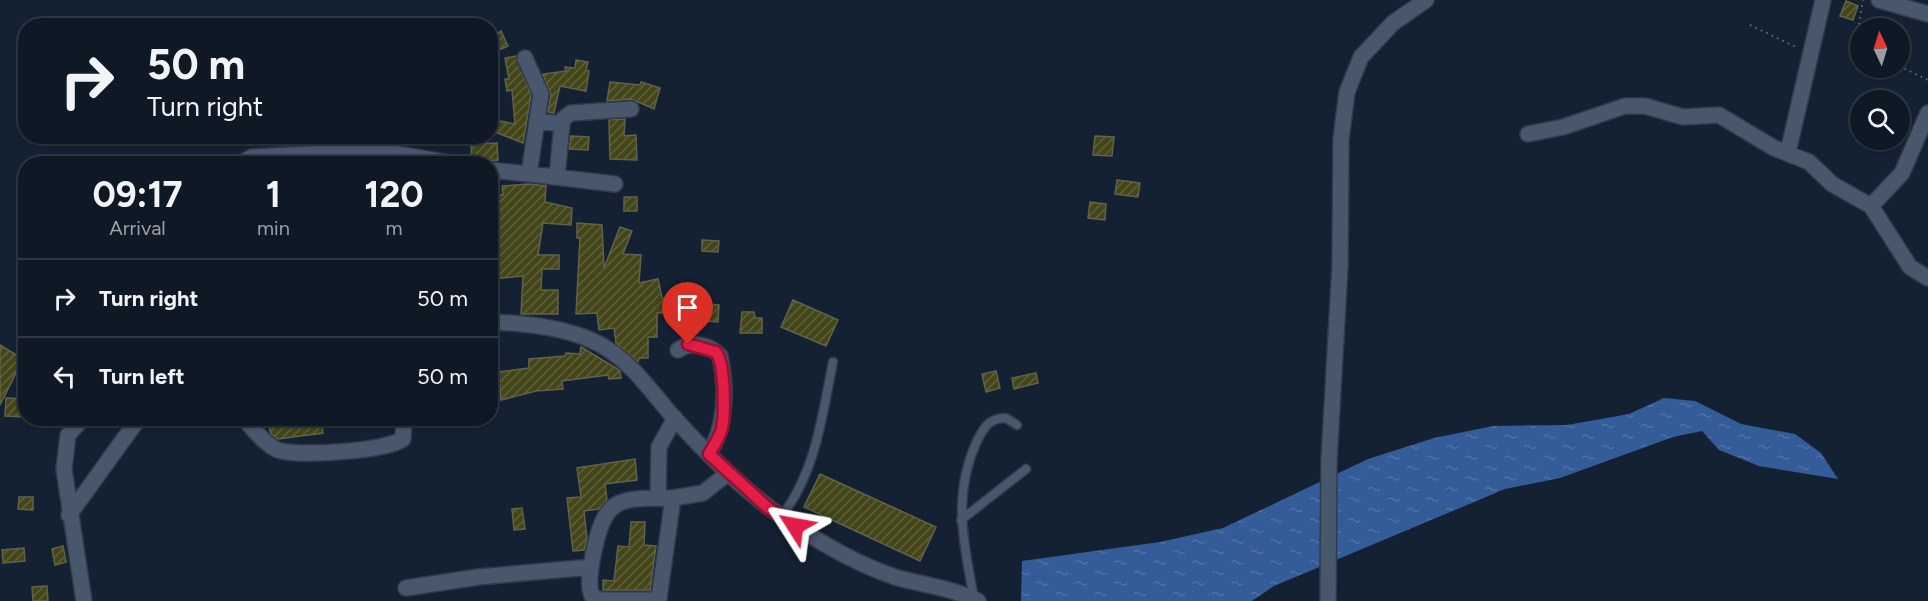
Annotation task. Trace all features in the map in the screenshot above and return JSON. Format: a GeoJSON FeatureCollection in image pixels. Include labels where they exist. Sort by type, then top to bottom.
{"type":"FeatureCollection","features":[{"type":"Feature","properties":{"kind":"street"},"geometry":{"type":"LineString","coordinates":[[1328,601],[1329,460],[1340,266],[1341,139],[1347,92],[1361,57],[1393,22],[1426,0]]}},
{"type":"Feature","properties":{"kind":"street"},"geometry":{"type":"LineString","coordinates":[[1788,152],[1823,0]]}},
{"type":"Feature","properties":{"kind":"street"},"geometry":{"type":"LineString","coordinates":[[1879,0],[1928,14]]}},
{"type":"Feature","properties":{"kind":"street"},"geometry":{"type":"LineString","coordinates":[[525,58],[529,71],[540,87],[539,121],[529,174]]}},
{"type":"Feature","properties":{"kind":"street"},"geometry":{"type":"LineString","coordinates":[[1528,134],[1563,128],[1625,106],[1645,106],[1683,117],[1719,114],[1754,137],[1809,162],[1839,189],[1871,206],[1910,267],[1928,278]]}},
{"type":"Feature","properties":{"kind":"street"},"geometry":{"type":"LineString","coordinates":[[557,177],[564,118],[571,113],[631,109]]}},
{"type":"Feature","properties":{"kind":"street"},"geometry":{"type":"LineString","coordinates":[[1871,206],[1902,173],[1928,113]]}},
{"type":"Feature","properties":{"kind":"street"},"geometry":{"type":"LineString","coordinates":[[539,121],[562,124]]}},
{"type":"Feature","properties":{"kind":"street"},"geometry":{"type":"LineString","coordinates":[[533,144],[560,147]]}},
{"type":"Feature","properties":{"kind":"street"},"geometry":{"type":"LineString","coordinates":[[261,156],[279,154],[344,156]]}},
{"type":"Feature","properties":{"kind":"street"},"geometry":{"type":"LineString","coordinates":[[498,171],[615,184]]}},
{"type":"Feature","properties":{"kind":"street"},"geometry":{"type":"LineString","coordinates":[[498,322],[550,329],[601,345],[636,372],[709,454],[782,517],[828,545],[892,576],[976,600]]}},
{"type":"Feature","properties":{"kind":"street"},"geometry":{"type":"LineString","coordinates":[[678,350],[694,344],[710,349],[720,356],[723,420],[718,438],[709,454]]}},
{"type":"Feature","properties":{"kind":"street"},"geometry":{"type":"LineString","coordinates":[[675,418],[659,447],[666,498],[659,598],[652,600],[596,598],[590,592],[591,567],[600,522],[605,513],[618,504],[666,498],[703,493],[728,472]]}},
{"type":"Feature","properties":{"kind":"street"},"geometry":{"type":"LineString","coordinates":[[76,426],[68,435],[65,452],[69,514],[84,601]]}},
{"type":"Feature","properties":{"kind":"street"},"geometry":{"type":"LineString","coordinates":[[69,514],[134,426]]}},
{"type":"Feature","properties":{"kind":"street"},"geometry":{"type":"LineString","coordinates":[[251,426],[270,446],[292,453],[388,447],[403,439],[404,426]]}},
{"type":"Feature","properties":{"kind":"street"},"geometry":{"type":"LineString","coordinates":[[406,588],[478,577],[591,567]]}},
{"type":"Feature","properties":{"kind":"lane"},"geometry":{"type":"LineString","coordinates":[[782,517],[800,489],[807,470],[820,430],[833,362]]}},
{"type":"Feature","properties":{"kind":"lane"},"geometry":{"type":"LineString","coordinates":[[976,600],[961,520],[965,473],[982,431],[989,422],[1000,418],[1011,420],[1017,425]]}},
{"type":"Feature","properties":{"kind":"lane"},"geometry":{"type":"LineString","coordinates":[[961,520],[1026,470]]}},
{"type":"Feature","properties":{"kind":"path"},"geometry":{"type":"LineString","coordinates":[[1860,18],[1863,0]]}},
{"type":"Feature","properties":{"kind":"path"},"geometry":{"type":"LineString","coordinates":[[1750,25],[1810,54]]}},
{"type":"Feature","properties":{"kind":"path"},"geometry":{"type":"LineString","coordinates":[[1910,71],[1928,80]]}},
{"type":"Feature","properties":{"kind":"water"},"geometry":{"type":"Polygon","coordinates":[[[1664,398],[1695,401],[1741,424],[1795,434],[1821,453],[1838,479],[1759,466],[1719,450],[1702,431],[1673,437],[1560,478],[1505,489],[1274,586],[1252,601],[1021,601],[1022,561],[1160,542],[1223,528],[1368,459],[1434,438],[1493,426],[1567,425],[1629,414],[1664,398]]]}},
{"type":"Feature","properties":{"kind":"building"},"geometry":{"type":"Polygon","coordinates":[[[1846,1],[1858,6],[1854,18],[1840,16],[1846,1]]]}},
{"type":"Feature","properties":{"kind":"building"},"geometry":{"type":"Polygon","coordinates":[[[501,31],[508,46],[498,50],[498,33],[501,31]]]}},
{"type":"Feature","properties":{"kind":"building"},"geometry":{"type":"Polygon","coordinates":[[[516,56],[531,95],[523,143],[498,133],[498,121],[515,124],[512,90],[507,91],[505,79],[509,79],[505,58],[516,56]]]}},
{"type":"Feature","properties":{"kind":"building"},"geometry":{"type":"Polygon","coordinates":[[[576,60],[588,62],[586,91],[560,86],[554,113],[548,112],[551,95],[543,74],[566,71],[565,67],[575,68],[576,60]]]}},
{"type":"Feature","properties":{"kind":"building"},"geometry":{"type":"Polygon","coordinates":[[[610,82],[640,85],[641,82],[660,88],[654,109],[631,99],[607,101],[610,82]]]}},
{"type":"Feature","properties":{"kind":"building"},"geometry":{"type":"Polygon","coordinates":[[[625,119],[624,136],[636,135],[637,160],[610,159],[609,120],[625,119]]]}},
{"type":"Feature","properties":{"kind":"building"},"geometry":{"type":"Polygon","coordinates":[[[571,136],[589,137],[588,150],[569,149],[571,136]]]}},
{"type":"Feature","properties":{"kind":"building"},"geometry":{"type":"Polygon","coordinates":[[[1095,136],[1114,137],[1112,156],[1093,155],[1095,136]]]}},
{"type":"Feature","properties":{"kind":"building"},"geometry":{"type":"Polygon","coordinates":[[[471,144],[497,144],[498,156],[472,156],[471,144]]]}},
{"type":"Feature","properties":{"kind":"building"},"geometry":{"type":"Polygon","coordinates":[[[1117,180],[1140,183],[1138,197],[1115,194],[1117,180]]]}},
{"type":"Feature","properties":{"kind":"building"},"geometry":{"type":"Polygon","coordinates":[[[530,184],[546,186],[545,202],[572,208],[571,225],[543,223],[538,255],[559,255],[559,269],[542,269],[541,290],[558,290],[558,314],[521,314],[523,276],[498,279],[498,194],[503,195],[502,186],[530,184]]]}},
{"type":"Feature","properties":{"kind":"building"},"geometry":{"type":"Polygon","coordinates":[[[624,197],[637,197],[637,211],[624,211],[624,197]]]}},
{"type":"Feature","properties":{"kind":"building"},"geometry":{"type":"Polygon","coordinates":[[[1090,202],[1106,204],[1105,220],[1088,218],[1090,202]]]}},
{"type":"Feature","properties":{"kind":"building"},"geometry":{"type":"Polygon","coordinates":[[[577,223],[602,225],[604,268],[620,227],[632,231],[623,254],[641,255],[639,283],[658,279],[662,298],[679,298],[679,302],[719,305],[718,322],[696,320],[696,312],[657,313],[657,337],[648,337],[648,358],[639,358],[638,362],[616,343],[614,328],[599,330],[597,313],[576,314],[580,238],[577,238],[577,223]]]}},
{"type":"Feature","properties":{"kind":"building"},"geometry":{"type":"Polygon","coordinates":[[[702,240],[719,241],[718,252],[702,251],[702,240]]]}},
{"type":"Feature","properties":{"kind":"building"},"geometry":{"type":"Polygon","coordinates":[[[793,300],[838,320],[826,346],[781,327],[793,300]]]}},
{"type":"Feature","properties":{"kind":"building"},"geometry":{"type":"Polygon","coordinates":[[[742,312],[754,312],[755,318],[762,318],[762,333],[740,333],[742,312]]]}},
{"type":"Feature","properties":{"kind":"building"},"geometry":{"type":"Polygon","coordinates":[[[0,345],[18,356],[18,369],[0,405],[0,345]]]}},
{"type":"Feature","properties":{"kind":"building"},"geometry":{"type":"Polygon","coordinates":[[[581,347],[620,371],[621,378],[609,379],[608,375],[562,381],[563,389],[536,391],[501,400],[499,372],[529,368],[529,359],[565,356],[566,353],[580,354],[581,347]]]}},
{"type":"Feature","properties":{"kind":"building"},"geometry":{"type":"Polygon","coordinates":[[[996,371],[1000,388],[986,392],[982,374],[996,371]]]}},
{"type":"Feature","properties":{"kind":"building"},"geometry":{"type":"Polygon","coordinates":[[[1036,373],[1038,383],[1014,389],[1012,378],[1036,373]]]}},
{"type":"Feature","properties":{"kind":"building"},"geometry":{"type":"Polygon","coordinates":[[[6,398],[18,399],[18,417],[5,416],[6,398]]]}},
{"type":"Feature","properties":{"kind":"building"},"geometry":{"type":"Polygon","coordinates":[[[322,426],[323,433],[278,439],[271,434],[269,427],[322,426]]]}},
{"type":"Feature","properties":{"kind":"building"},"geometry":{"type":"Polygon","coordinates":[[[635,459],[637,480],[605,484],[607,500],[599,509],[584,511],[587,539],[584,550],[573,551],[567,498],[581,497],[577,468],[635,459]]]}},
{"type":"Feature","properties":{"kind":"building"},"geometry":{"type":"Polygon","coordinates":[[[820,474],[936,527],[920,561],[804,507],[820,474]]]}},
{"type":"Feature","properties":{"kind":"building"},"geometry":{"type":"Polygon","coordinates":[[[19,497],[33,497],[33,510],[18,509],[19,497]]]}},
{"type":"Feature","properties":{"kind":"building"},"geometry":{"type":"Polygon","coordinates":[[[522,508],[525,529],[514,530],[512,509],[522,508]]]}},
{"type":"Feature","properties":{"kind":"building"},"geometry":{"type":"Polygon","coordinates":[[[631,522],[645,522],[644,545],[656,546],[650,590],[603,590],[603,580],[614,581],[618,546],[629,547],[631,522]]]}},
{"type":"Feature","properties":{"kind":"building"},"geometry":{"type":"Polygon","coordinates":[[[63,546],[66,562],[55,565],[52,549],[63,546]]]}},
{"type":"Feature","properties":{"kind":"building"},"geometry":{"type":"Polygon","coordinates":[[[24,548],[25,561],[3,563],[2,550],[24,548]]]}},
{"type":"Feature","properties":{"kind":"building"},"geometry":{"type":"Polygon","coordinates":[[[47,586],[48,601],[33,601],[32,587],[47,586]]]}},
{"type":"Feature","properties":{"kind":"route"},"geometry":{"type":"LineString","coordinates":[[688,344],[710,349],[720,356],[722,429],[709,454],[742,487],[795,526]]}}]}
